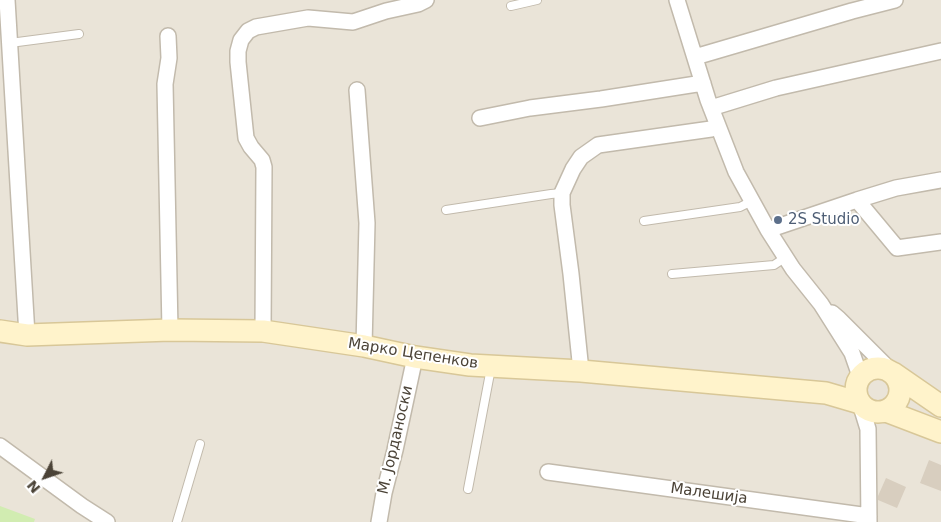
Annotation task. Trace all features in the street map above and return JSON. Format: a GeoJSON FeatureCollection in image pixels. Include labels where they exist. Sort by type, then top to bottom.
{"type":"FeatureCollection","features":[{"type":"Feature","properties":{"kind":"street"},"geometry":{"type":"LineString","coordinates":[[7,0],[27,335]]}},
{"type":"Feature","properties":{"kind":"street"},"geometry":{"type":"LineString","coordinates":[[263,331],[264,168],[262,160],[246,138],[238,62],[241,40],[248,31],[256,27],[308,18],[353,22],[386,11],[418,4],[426,0]]}},
{"type":"Feature","properties":{"kind":"street"},"geometry":{"type":"LineString","coordinates":[[677,0],[711,108],[736,172],[768,230],[821,304],[852,353],[865,408],[877,417],[941,432]]}},
{"type":"Feature","properties":{"kind":"street"},"geometry":{"type":"LineString","coordinates":[[695,57],[895,0]]}},
{"type":"Feature","properties":{"kind":"street"},"geometry":{"type":"LineString","coordinates":[[168,36],[169,58],[165,84],[170,330]]}},
{"type":"Feature","properties":{"kind":"street"},"geometry":{"type":"LineString","coordinates":[[711,108],[776,88],[941,51]]}},
{"type":"Feature","properties":{"kind":"street"},"geometry":{"type":"LineString","coordinates":[[480,118],[530,108],[703,83]]}},
{"type":"Feature","properties":{"kind":"street"},"geometry":{"type":"LineString","coordinates":[[357,90],[367,223],[364,346]]}},
{"type":"Feature","properties":{"kind":"street"},"geometry":{"type":"LineString","coordinates":[[582,371],[562,205],[562,193],[573,169],[581,157],[598,145],[718,127]]}},
{"type":"Feature","properties":{"kind":"street"},"geometry":{"type":"LineString","coordinates":[[768,230],[896,188],[941,180]]}},
{"type":"Feature","properties":{"kind":"street"},"geometry":{"type":"LineString","coordinates":[[857,200],[897,248],[941,242]]}},
{"type":"Feature","properties":{"kind":"street"},"geometry":{"type":"LineString","coordinates":[[821,304],[839,319],[898,379],[900,394],[897,401],[892,407],[877,417]]}},
{"type":"Feature","properties":{"kind":"street","name":"Марко Цепенков"},"geometry":{"type":"LineString","coordinates":[[0,331],[27,335],[170,330],[263,331],[364,346],[415,357],[470,365],[582,371],[826,393],[859,387]]}},
{"type":"Feature","properties":{"kind":"street","name":"М. Јорданоски"},"geometry":{"type":"LineString","coordinates":[[379,522],[415,357]]}},
{"type":"Feature","properties":{"kind":"street"},"geometry":{"type":"LineString","coordinates":[[859,387],[866,371],[872,368],[886,369],[941,406]]}},
{"type":"Feature","properties":{"kind":"street"},"geometry":{"type":"LineString","coordinates":[[869,519],[877,417]]}},
{"type":"Feature","properties":{"kind":"street"},"geometry":{"type":"LineString","coordinates":[[0,446],[107,522]]}},
{"type":"Feature","properties":{"kind":"street","name":"Малешија"},"geometry":{"type":"LineString","coordinates":[[548,472],[869,519]]}},
{"type":"Feature","properties":{"kind":"lane"},"geometry":{"type":"LineString","coordinates":[[511,6],[538,0]]}},
{"type":"Feature","properties":{"kind":"lane"},"geometry":{"type":"LineString","coordinates":[[10,43],[79,34]]}},
{"type":"Feature","properties":{"kind":"lane"},"geometry":{"type":"LineString","coordinates":[[446,210],[562,193]]}},
{"type":"Feature","properties":{"kind":"lane"},"geometry":{"type":"LineString","coordinates":[[644,221],[740,207],[752,201]]}},
{"type":"Feature","properties":{"kind":"lane"},"geometry":{"type":"LineString","coordinates":[[672,274],[774,266],[786,257]]}},
{"type":"Feature","properties":{"kind":"lane"},"geometry":{"type":"LineString","coordinates":[[468,489],[492,366]]}},
{"type":"Feature","properties":{"kind":"lane"},"geometry":{"type":"LineString","coordinates":[[177,522],[200,444]]}},
{"type":"Feature","properties":{"kind":"shaded area"},"geometry":{"type":"Polygon","coordinates":[[[0,0],[941,0],[941,522],[0,522],[0,0]]]}},
{"type":"Feature","properties":{"kind":"green space"},"geometry":{"type":"Polygon","coordinates":[[[0,506],[35,519],[34,522],[0,522],[0,506]]]}},
{"type":"Feature","properties":{"kind":"building"},"geometry":{"type":"Polygon","coordinates":[[[929,460],[941,465],[941,491],[920,483],[929,460]]]}},
{"type":"Feature","properties":{"kind":"building"},"geometry":{"type":"Polygon","coordinates":[[[886,478],[906,487],[897,508],[878,500],[886,478]]]}},
{"type":"Feature","properties":{"kind":"place","name":"2S Studio"},"geometry":{"type":"Point","coordinates":[778,220]}}]}
